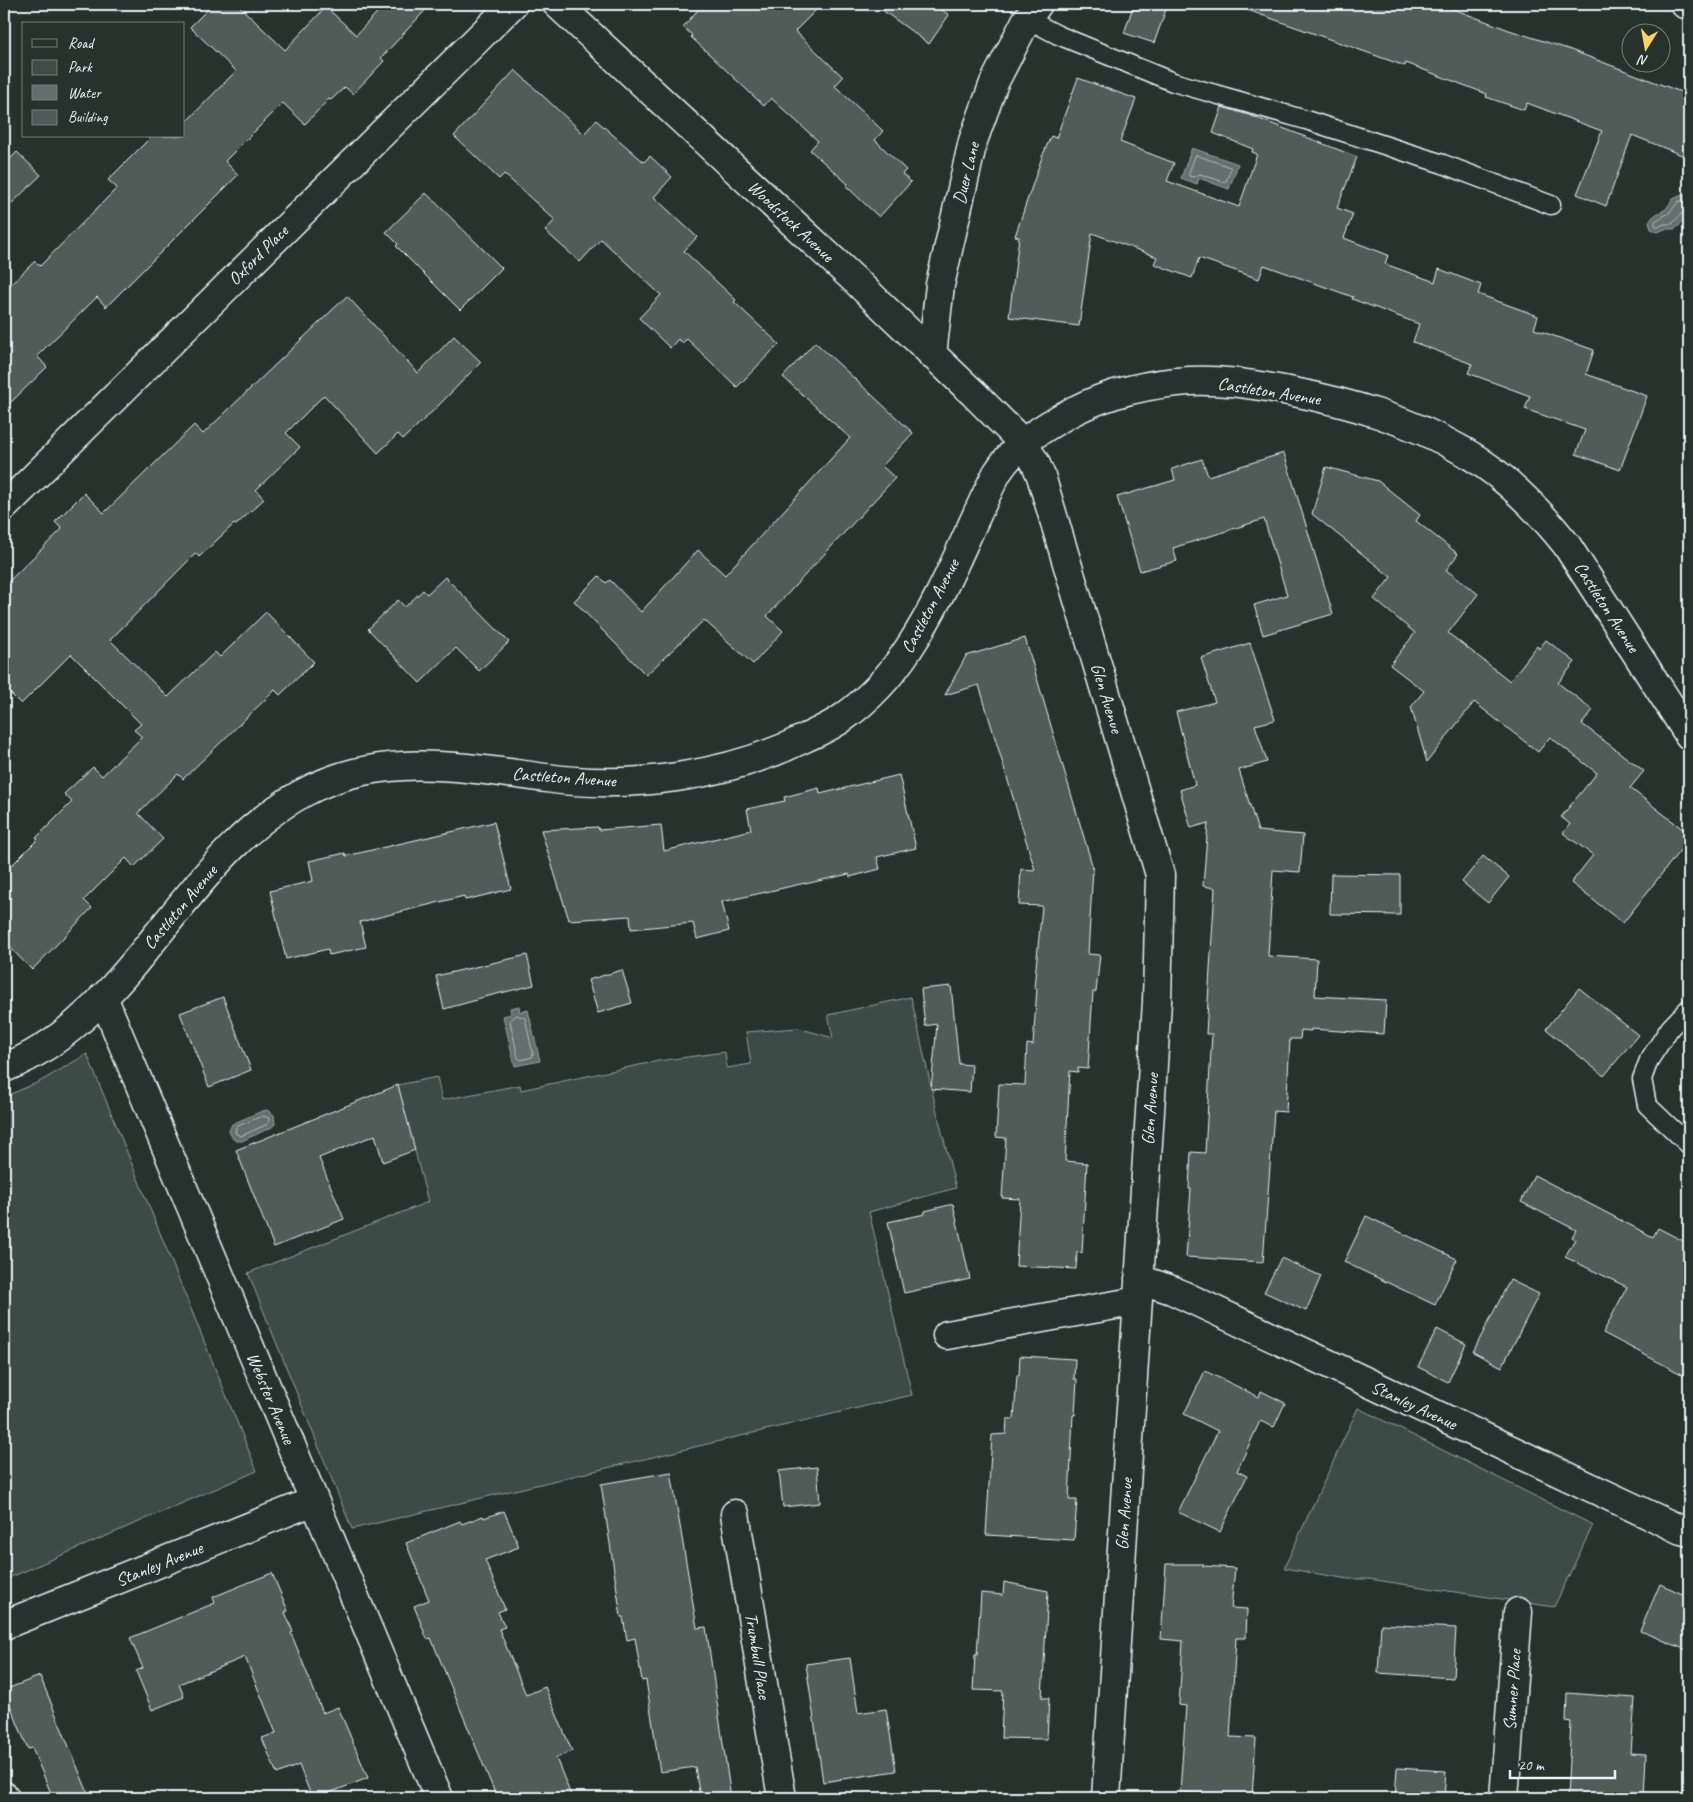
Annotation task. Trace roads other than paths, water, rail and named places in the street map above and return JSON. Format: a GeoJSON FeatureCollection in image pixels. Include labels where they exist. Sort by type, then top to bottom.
{"type":"FeatureCollection","features":[{"type":"Feature","properties":{"kind":"street","name":"Oxford Place"},"geometry":{"type":"LineString","coordinates":[[4,507],[513,4]]}},
{"type":"Feature","properties":{"kind":"street","name":"Woodstock Avenue"},"geometry":{"type":"LineString","coordinates":[[557,4],[860,284],[1022,442]]}},
{"type":"Feature","properties":{"kind":"street"},"geometry":{"type":"LineString","coordinates":[[1685,4],[1689,5]]}},
{"type":"Feature","properties":{"kind":"street","name":"Duer Lane"},"geometry":{"type":"LineString","coordinates":[[932,354],[940,285],[973,141],[994,82],[1032,11]]}},
{"type":"Feature","properties":{"kind":"street","name":"Castleton Avenue"},"geometry":{"type":"LineString","coordinates":[[4,1068],[29,1057],[66,1033],[103,997],[233,846],[261,822],[297,797],[334,779],[373,769],[419,765],[467,767],[573,782],[643,781],[712,770],[787,748],[843,718],[871,694],[909,648],[930,612],[1004,462],[1022,442],[1066,415],[1099,400],[1139,388],[1196,381],[1240,383],[1318,397],[1374,411],[1445,441],[1484,464],[1516,490],[1552,527],[1578,562],[1689,735]]}},
{"type":"Feature","properties":{"kind":"street","name":"Glen Avenue"},"geometry":{"type":"LineString","coordinates":[[1022,442],[1032,456],[1041,476],[1160,875],[1157,1002],[1106,1798]]}},
{"type":"Feature","properties":{"kind":"street","name":"Webster Avenue"},"geometry":{"type":"LineString","coordinates":[[103,997],[438,1798]]}},
{"type":"Feature","properties":{"kind":"street"},"geometry":{"type":"LineString","coordinates":[[946,1336],[1138,1290]]}},
{"type":"Feature","properties":{"kind":"street","name":"Stanley Avenue"},"geometry":{"type":"LineString","coordinates":[[1138,1290],[1188,1298],[1681,1530],[1689,1532]]}},
{"type":"Feature","properties":{"kind":"street","name":"Stanley Avenue"},"geometry":{"type":"LineString","coordinates":[[4,1625],[314,1501]]}},
{"type":"Feature","properties":{"kind":"street","name":"Trumbull Place"},"geometry":{"type":"LineString","coordinates":[[735,1514],[782,1798]]}},
{"type":"Feature","properties":{"kind":"street","name":"Sumner Place"},"geometry":{"type":"LineString","coordinates":[[1504,1798],[1518,1612]]}},
{"type":"Feature","properties":{"kind":"lane"},"geometry":{"type":"LineString","coordinates":[[1032,11],[1058,35],[1173,82],[1306,120],[1442,164],[1551,205]]}},
{"type":"Feature","properties":{"kind":"lane"},"geometry":{"type":"LineString","coordinates":[[1689,1008],[1670,1028],[1648,1060],[1642,1079],[1648,1105],[1689,1145]]}},
{"type":"Feature","properties":{"kind":"water"},"geometry":{"type":"Polygon","coordinates":[[[1192,148],[1238,164],[1229,189],[1199,178],[1197,184],[1181,178],[1192,148]]]}},
{"type":"Feature","properties":{"kind":"water"},"geometry":{"type":"Polygon","coordinates":[[[1682,195],[1689,199],[1689,213],[1679,226],[1674,229],[1665,229],[1658,232],[1651,229],[1649,221],[1666,209],[1673,199],[1682,195]]]}},
{"type":"Feature","properties":{"kind":"water"},"geometry":{"type":"Polygon","coordinates":[[[519,1006],[520,1012],[528,1010],[540,1061],[515,1066],[503,1016],[511,1014],[510,1008],[519,1006]]]}},
{"type":"Feature","properties":{"kind":"water"},"geometry":{"type":"Polygon","coordinates":[[[267,1110],[274,1115],[275,1124],[272,1127],[242,1141],[233,1139],[229,1131],[232,1124],[267,1110]]]}}]}
